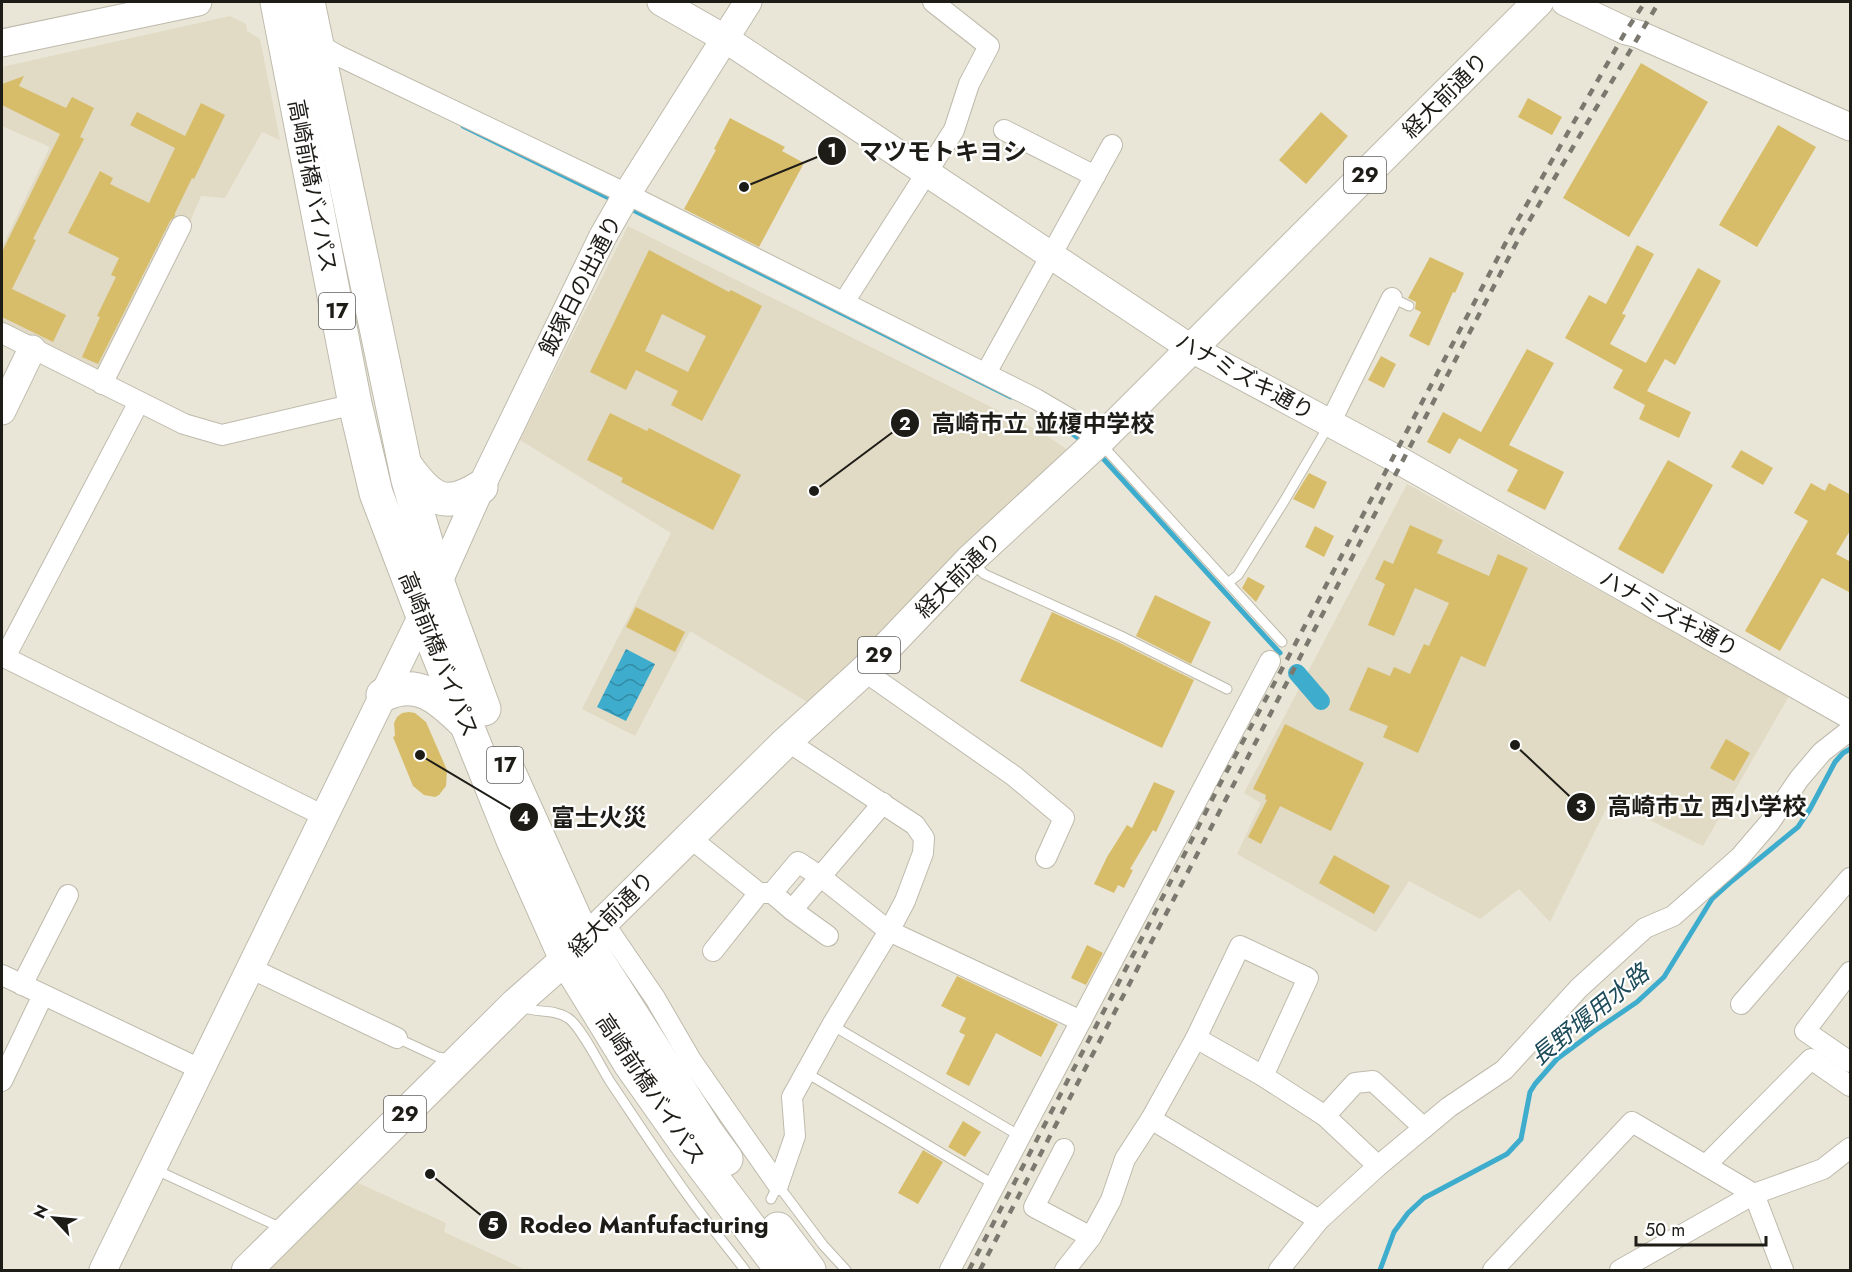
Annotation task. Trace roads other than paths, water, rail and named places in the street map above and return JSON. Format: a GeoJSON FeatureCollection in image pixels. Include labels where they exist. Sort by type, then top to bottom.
{"type":"FeatureCollection","features":[{"type":"Feature","properties":{"kind":"highway","name":"高崎前橋バイパス"},"geometry":{"type":"LineString","coordinates":[[277,2],[355,404],[376,493],[513,840],[585,941],[707,1133],[808,1270]]}},
{"type":"Feature","properties":{"kind":"highway","name":"高崎前橋バイパス"},"geometry":{"type":"LineString","coordinates":[[308,2],[405,465],[438,583],[500,753],[585,941],[631,1065],[686,1143],[782,1270]]}},
{"type":"Feature","properties":{"kind":"highway"},"geometry":{"type":"LineString","coordinates":[[405,465],[422,487],[438,498],[447,500],[468,496],[481,487]]}},
{"type":"Feature","properties":{"kind":"highway"},"geometry":{"type":"LineString","coordinates":[[383,694],[403,688],[424,691],[441,701],[467,725]]}},
{"type":"Feature","properties":{"kind":"main road","name":"経大前通り"},"geometry":{"type":"LineString","coordinates":[[247,1270],[515,1004],[585,941],[787,741],[864,670],[970,560],[1099,441],[1538,2]]}},
{"type":"Feature","properties":{"kind":"street"},"geometry":{"type":"LineString","coordinates":[[2,43],[198,2]]}},
{"type":"Feature","properties":{"kind":"street","name":"ハナミズキ通り"},"geometry":{"type":"LineString","coordinates":[[661,2],[724,38],[1192,349],[1330,423],[1851,714]]}},
{"type":"Feature","properties":{"kind":"street","name":"飯塚日の出通り"},"geometry":{"type":"LineString","coordinates":[[103,1270],[438,583],[481,487],[603,236],[748,2]]}},
{"type":"Feature","properties":{"kind":"street"},"geometry":{"type":"LineString","coordinates":[[844,302],[954,130],[969,84],[989,46],[933,2]]}},
{"type":"Feature","properties":{"kind":"street"},"geometry":{"type":"LineString","coordinates":[[1565,2],[1626,31],[1638,34],[1851,127]]}},
{"type":"Feature","properties":{"kind":"street"},"geometry":{"type":"LineString","coordinates":[[316,43],[627,194],[986,373],[1082,426],[1099,441]]}},
{"type":"Feature","properties":{"kind":"street"},"geometry":{"type":"LineString","coordinates":[[1004,130],[1095,176]]}},
{"type":"Feature","properties":{"kind":"street"},"geometry":{"type":"LineString","coordinates":[[986,373],[1112,145]]}},
{"type":"Feature","properties":{"kind":"street"},"geometry":{"type":"LineString","coordinates":[[102,384],[181,226]]}},
{"type":"Feature","properties":{"kind":"street"},"geometry":{"type":"LineString","coordinates":[[1330,423],[1400,302]]}},
{"type":"Feature","properties":{"kind":"street"},"geometry":{"type":"LineString","coordinates":[[2,333],[184,424],[222,435],[355,404]]}},
{"type":"Feature","properties":{"kind":"street"},"geometry":{"type":"LineString","coordinates":[[2,411],[32,349]]}},
{"type":"Feature","properties":{"kind":"street"},"geometry":{"type":"LineString","coordinates":[[139,402],[3,656],[324,816]]}},
{"type":"Feature","properties":{"kind":"street"},"geometry":{"type":"LineString","coordinates":[[950,1270],[1270,661]]}},
{"type":"Feature","properties":{"kind":"street"},"geometry":{"type":"LineString","coordinates":[[864,670],[1014,776],[1064,818],[1046,858]]}},
{"type":"Feature","properties":{"kind":"street"},"geometry":{"type":"LineString","coordinates":[[1279,1270],[1319,1220],[1378,1166],[1449,1107],[1504,1070],[1579,988],[1645,928],[1673,916],[1732,865],[1770,822],[1799,779],[1822,752],[1851,730]]}},
{"type":"Feature","properties":{"kind":"street"},"geometry":{"type":"LineString","coordinates":[[775,1192],[795,1136],[792,1097],[832,1024],[890,931],[905,901],[923,853],[924,838],[915,825],[787,741]]}},
{"type":"Feature","properties":{"kind":"street"},"geometry":{"type":"LineString","coordinates":[[792,910],[883,803]]}},
{"type":"Feature","properties":{"kind":"street"},"geometry":{"type":"LineString","coordinates":[[689,837],[828,936]]}},
{"type":"Feature","properties":{"kind":"street"},"geometry":{"type":"LineString","coordinates":[[713,951],[765,893],[798,862],[821,877],[890,931],[1081,1021]]}},
{"type":"Feature","properties":{"kind":"street"},"geometry":{"type":"LineString","coordinates":[[1741,1004],[1851,878]]}},
{"type":"Feature","properties":{"kind":"street"},"geometry":{"type":"LineString","coordinates":[[22,985],[68,895]]}},
{"type":"Feature","properties":{"kind":"street"},"geometry":{"type":"LineString","coordinates":[[585,941],[654,998],[775,1192]]}},
{"type":"Feature","properties":{"kind":"street"},"geometry":{"type":"LineString","coordinates":[[1065,1270],[1091,1237],[1111,1200],[1125,1159],[1151,1119],[1196,1038],[1240,946],[1308,978],[1263,1076]]}},
{"type":"Feature","properties":{"kind":"street"},"geometry":{"type":"LineString","coordinates":[[250,968],[397,1038]]}},
{"type":"Feature","properties":{"kind":"street"},"geometry":{"type":"LineString","coordinates":[[1851,972],[1805,1031],[1851,1062]]}},
{"type":"Feature","properties":{"kind":"street"},"geometry":{"type":"LineString","coordinates":[[2,975],[200,1069]]}},
{"type":"Feature","properties":{"kind":"street"},"geometry":{"type":"LineString","coordinates":[[2,1082],[43,995]]}},
{"type":"Feature","properties":{"kind":"street"},"geometry":{"type":"LineString","coordinates":[[1196,1038],[1263,1076],[1325,1116],[1378,1166]]}},
{"type":"Feature","properties":{"kind":"street"},"geometry":{"type":"LineString","coordinates":[[1706,1165],[1812,1059],[1851,1086]]}},
{"type":"Feature","properties":{"kind":"street"},"geometry":{"type":"LineString","coordinates":[[1325,1116],[1355,1083],[1373,1081],[1424,1128]]}},
{"type":"Feature","properties":{"kind":"street"},"geometry":{"type":"LineString","coordinates":[[1151,1119],[1319,1220]]}},
{"type":"Feature","properties":{"kind":"street"},"geometry":{"type":"LineString","coordinates":[[1493,1270],[1632,1122],[1754,1194],[1783,1270]]}},
{"type":"Feature","properties":{"kind":"street"},"geometry":{"type":"LineString","coordinates":[[1620,1270],[1754,1194],[1823,1169],[1851,1148]]}},
{"type":"Feature","properties":{"kind":"street"},"geometry":{"type":"LineString","coordinates":[[1064,1149],[1034,1207],[1091,1237]]}},
{"type":"Feature","properties":{"kind":"lane"},"geometry":{"type":"LineString","coordinates":[[1229,582],[1238,575],[1330,423]]}},
{"type":"Feature","properties":{"kind":"lane"},"geometry":{"type":"LineString","coordinates":[[1099,441],[1282,642]]}},
{"type":"Feature","properties":{"kind":"lane"},"geometry":{"type":"LineString","coordinates":[[970,560],[984,574],[1120,636],[1227,689]]}},
{"type":"Feature","properties":{"kind":"lane"},"geometry":{"type":"LineString","coordinates":[[515,1004],[530,1011],[557,1012],[570,1018],[661,1156],[706,1220],[725,1236],[745,1270]]}},
{"type":"Feature","properties":{"kind":"lane"},"geometry":{"type":"LineString","coordinates":[[832,1024],[1020,1136]]}},
{"type":"Feature","properties":{"kind":"lane"},"geometry":{"type":"LineString","coordinates":[[397,1038],[438,1057],[458,1060]]}},
{"type":"Feature","properties":{"kind":"lane"},"geometry":{"type":"LineString","coordinates":[[805,1072],[995,1185]]}},
{"type":"Feature","properties":{"kind":"lane"},"geometry":{"type":"LineString","coordinates":[[152,1168],[275,1225],[284,1233]]}},
{"type":"Feature","properties":{"kind":"lane"},"geometry":{"type":"LineString","coordinates":[[775,1192],[846,1270]]}},
{"type":"Feature","properties":{"kind":"water"},"geometry":{"type":"Polygon","coordinates":[[[626,649],[655,664],[626,721],[597,707],[626,649]]]}},
{"type":"Feature","properties":{"kind":"waterway"},"geometry":{"type":"LineString","coordinates":[[463,126],[613,200]]}},
{"type":"Feature","properties":{"kind":"waterway"},"geometry":{"type":"LineString","coordinates":[[627,207],[1011,397]]}},
{"type":"Feature","properties":{"kind":"waterway"},"geometry":{"type":"LineString","coordinates":[[1056,422],[1085,443]]}},
{"type":"Feature","properties":{"kind":"waterway"},"geometry":{"type":"LineString","coordinates":[[1099,454],[1280,653]]}},
{"type":"Feature","properties":{"kind":"waterway"},"geometry":{"type":"LineString","coordinates":[[1297,673],[1321,701]]}},
{"type":"Feature","properties":{"kind":"waterway","name":"長野堰用水路"},"geometry":{"type":"LineString","coordinates":[[1380,1270],[1394,1232],[1408,1213],[1424,1198],[1507,1154],[1521,1139],[1530,1092],[1535,1084],[1557,1059],[1637,1002],[1664,977],[1712,899],[1798,827],[1835,762],[1850,749]]}},
{"type":"Feature","properties":{"kind":"railway"},"geometry":{"type":"LineString","coordinates":[[969,1270],[1220,784],[1515,225],[1626,31],[1645,2]]}},
{"type":"Feature","properties":{"kind":"railway"},"geometry":{"type":"LineString","coordinates":[[980,1270],[1519,238],[1659,2]]}},
{"type":"Feature","properties":{"kind":"place","name":"マツモトキヨシ"},"geometry":{"type":"Point","coordinates":[744,187]}},
{"type":"Feature","properties":{"kind":"place","name":"高崎市立 並榎中学校"},"geometry":{"type":"Point","coordinates":[814,491]}},
{"type":"Feature","properties":{"kind":"place","name":"高崎市立 西小学校"},"geometry":{"type":"Point","coordinates":[1515,745]}},
{"type":"Feature","properties":{"kind":"place","name":"富士火災"},"geometry":{"type":"Point","coordinates":[420,755]}},
{"type":"Feature","properties":{"kind":"place","name":"Rodeo Manfufacturing"},"geometry":{"type":"Point","coordinates":[430,1174]}}]}
